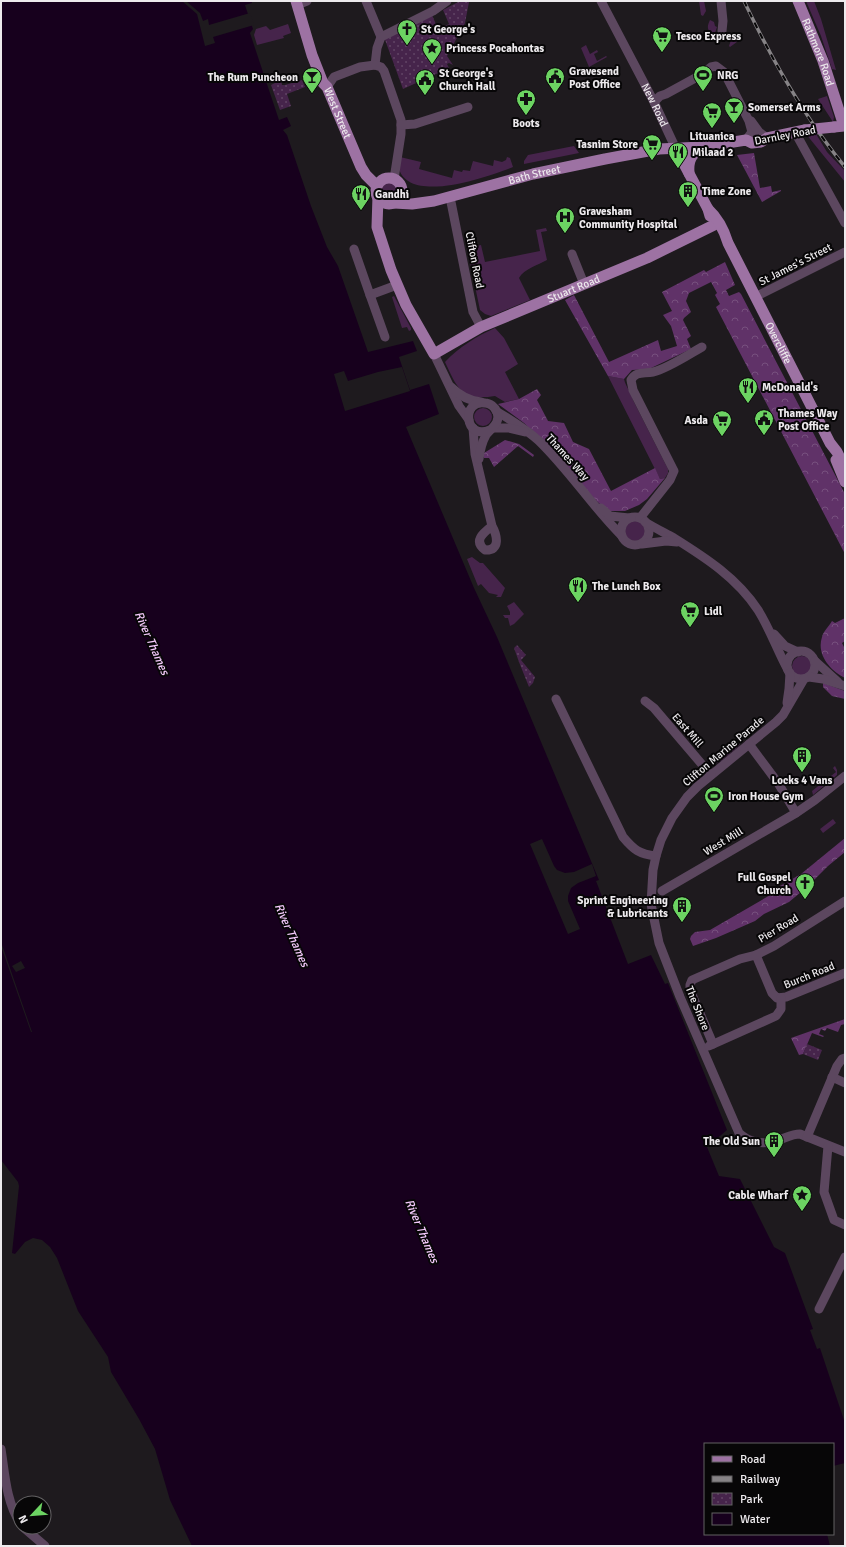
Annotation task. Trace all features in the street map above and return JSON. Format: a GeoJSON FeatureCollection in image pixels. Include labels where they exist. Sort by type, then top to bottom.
{"type":"FeatureCollection","features":[{"type":"Feature","properties":{"kind":"main road","name":"Rathmore Road"},"geometry":{"type":"LineString","coordinates":[[798,1],[821,56],[841,127]]}},
{"type":"Feature","properties":{"kind":"main road","name":"West Street"},"geometry":{"type":"LineString","coordinates":[[300,5],[312,55],[361,167],[378,191]]}},
{"type":"Feature","properties":{"kind":"main road","name":"Darnley Road"},"geometry":{"type":"LineString","coordinates":[[676,149],[702,147],[746,140],[752,143],[762,141],[767,138],[800,131],[841,127]]}},
{"type":"Feature","properties":{"kind":"main road"},"geometry":{"type":"LineString","coordinates":[[689,174],[688,164],[690,159],[694,153],[702,147]]}},
{"type":"Feature","properties":{"kind":"main road","name":"Bath Street"},"geometry":{"type":"LineString","coordinates":[[392,203],[412,204],[450,197],[515,178],[560,168],[659,149],[676,149]]}},
{"type":"Feature","properties":{"kind":"main road","name":"New Road"},"geometry":{"type":"LineString","coordinates":[[676,149],[708,209],[714,226]]}},
{"type":"Feature","properties":{"kind":"main road"},"geometry":{"type":"LineString","coordinates":[[382,242],[382,221],[392,203],[400,198],[402,190],[399,183],[394,179],[385,179],[379,183],[377,227],[382,242],[397,285],[406,305],[434,354]]}},
{"type":"Feature","properties":{"kind":"main road"},"geometry":{"type":"LineString","coordinates":[[378,191],[383,202],[392,203]]}},
{"type":"Feature","properties":{"kind":"main road","name":"New Road"},"geometry":{"type":"LineString","coordinates":[[708,209],[716,216],[725,238]]}},
{"type":"Feature","properties":{"kind":"main road"},"geometry":{"type":"LineString","coordinates":[[714,226],[725,238]]}},
{"type":"Feature","properties":{"kind":"main road","name":"Stuart Road"},"geometry":{"type":"LineString","coordinates":[[434,354],[481,327],[647,258],[714,226]]}},
{"type":"Feature","properties":{"kind":"main road","name":"Overcliffe"},"geometry":{"type":"LineString","coordinates":[[725,238],[729,257],[737,262],[830,443],[837,452],[845,468]]}},
{"type":"Feature","properties":{"kind":"main road","name":"Overcliffe"},"geometry":{"type":"LineString","coordinates":[[830,443],[845,482]]}},
{"type":"Feature","properties":{"kind":"street"},"geometry":{"type":"LineString","coordinates":[[375,65],[377,48],[381,37],[433,12],[447,1]]}},
{"type":"Feature","properties":{"kind":"street","name":"New Road"},"geometry":{"type":"LineString","coordinates":[[601,1],[654,102],[676,149]]}},
{"type":"Feature","properties":{"kind":"street"},"geometry":{"type":"LineString","coordinates":[[721,1],[723,21],[722,31]]}},
{"type":"Feature","properties":{"kind":"street"},"geometry":{"type":"LineString","coordinates":[[365,5],[381,37]]}},
{"type":"Feature","properties":{"kind":"street"},"geometry":{"type":"LineString","coordinates":[[327,87],[331,80],[337,76],[360,67],[375,65],[381,67],[384,71],[399,113],[401,125],[394,179]]}},
{"type":"Feature","properties":{"kind":"street"},"geometry":{"type":"LineString","coordinates":[[654,102],[660,96],[699,76],[711,66],[716,66],[724,72],[749,121],[752,132],[746,140]]}},
{"type":"Feature","properties":{"kind":"street"},"geometry":{"type":"LineString","coordinates":[[401,125],[415,124],[468,107]]}},
{"type":"Feature","properties":{"kind":"street"},"geometry":{"type":"LineString","coordinates":[[749,121],[753,123],[759,132],[767,138]]}},
{"type":"Feature","properties":{"kind":"street"},"geometry":{"type":"LineString","coordinates":[[800,131],[806,152],[845,223]]}},
{"type":"Feature","properties":{"kind":"street","name":"Clifton Road"},"geometry":{"type":"LineString","coordinates":[[450,197],[473,312],[481,327]]}},
{"type":"Feature","properties":{"kind":"street"},"geometry":{"type":"LineString","coordinates":[[354,249],[385,337]]}},
{"type":"Feature","properties":{"kind":"street","name":"St James's Street"},"geometry":{"type":"LineString","coordinates":[[755,297],[845,252]]}},
{"type":"Feature","properties":{"kind":"street"},"geometry":{"type":"LineString","coordinates":[[572,254],[584,284]]}},
{"type":"Feature","properties":{"kind":"street"},"geometry":{"type":"LineString","coordinates":[[370,295],[397,285]]}},
{"type":"Feature","properties":{"kind":"street"},"geometry":{"type":"LineString","coordinates":[[643,520],[670,480],[674,471],[633,390],[630,380],[637,373],[656,371],[702,348]]}},
{"type":"Feature","properties":{"kind":"street"},"geometry":{"type":"LineString","coordinates":[[434,354],[459,406],[471,424],[482,432],[492,429]]}},
{"type":"Feature","properties":{"kind":"street"},"geometry":{"type":"LineString","coordinates":[[449,385],[462,396],[471,401],[490,404],[496,411],[498,420],[482,444],[478,466]]}},
{"type":"Feature","properties":{"kind":"street"},"geometry":{"type":"LineString","coordinates":[[481,402],[472,407],[470,411],[471,424],[475,454],[492,526]]}},
{"type":"Feature","properties":{"kind":"street","name":"Thames Way"},"geometry":{"type":"LineString","coordinates":[[496,411],[518,424],[548,451],[606,520],[622,536]]}},
{"type":"Feature","properties":{"kind":"street","name":"Thames Way"},"geometry":{"type":"LineString","coordinates":[[492,429],[509,428],[529,433]]}},
{"type":"Feature","properties":{"kind":"street","name":"Thames Way"},"geometry":{"type":"LineString","coordinates":[[589,498],[610,516],[629,518]]}},
{"type":"Feature","properties":{"kind":"street"},"geometry":{"type":"LineString","coordinates":[[680,543],[666,541],[630,545],[622,536],[621,532],[623,524],[629,518],[643,520],[707,558],[725,573],[751,600],[771,632],[780,656],[795,678],[817,678],[843,685]]}},
{"type":"Feature","properties":{"kind":"street"},"geometry":{"type":"LineString","coordinates":[[642,544],[648,538],[649,534],[648,525],[643,520]]}},
{"type":"Feature","properties":{"kind":"street"},"geometry":{"type":"LineString","coordinates":[[771,632],[785,646],[798,652],[806,652],[810,654],[815,661],[843,685]]}},
{"type":"Feature","properties":{"kind":"street"},"geometry":{"type":"LineString","coordinates":[[789,671],[789,659],[798,652]]}},
{"type":"Feature","properties":{"kind":"street"},"geometry":{"type":"LineString","coordinates":[[806,678],[814,671],[815,661]]}},
{"type":"Feature","properties":{"kind":"street","name":"Clifton Marine Parade"},"geometry":{"type":"LineString","coordinates":[[786,708],[789,689],[789,671]]}},
{"type":"Feature","properties":{"kind":"street","name":"Clifton Marine Parade"},"geometry":{"type":"LineString","coordinates":[[652,876],[656,856],[666,828],[678,809],[698,786],[776,722],[806,678]]}},
{"type":"Feature","properties":{"kind":"street"},"geometry":{"type":"LineString","coordinates":[[556,699],[623,837],[632,848],[639,852],[656,856]]}},
{"type":"Feature","properties":{"kind":"street","name":"East Mill"},"geometry":{"type":"LineString","coordinates":[[645,701],[654,708],[711,775]]}},
{"type":"Feature","properties":{"kind":"street"},"geometry":{"type":"LineString","coordinates":[[750,744],[771,772],[796,813]]}},
{"type":"Feature","properties":{"kind":"street","name":"West Mill"},"geometry":{"type":"LineString","coordinates":[[662,891],[796,813],[845,776]]}},
{"type":"Feature","properties":{"kind":"street","name":"The Shore"},"geometry":{"type":"LineString","coordinates":[[652,876],[651,904],[659,943],[736,1128],[740,1134],[748,1140],[756,1142],[769,1142],[794,1134],[808,1137]]}},
{"type":"Feature","properties":{"kind":"street","name":"Pier Road"},"geometry":{"type":"LineString","coordinates":[[713,1044],[690,990],[692,980],[774,946],[845,901]]}},
{"type":"Feature","properties":{"kind":"street"},"geometry":{"type":"LineString","coordinates":[[702,1049],[776,1016],[781,1009],[782,998],[777,998],[772,992],[756,954]]}},
{"type":"Feature","properties":{"kind":"street","name":"Burch Road"},"geometry":{"type":"LineString","coordinates":[[782,998],[845,973]]}},
{"type":"Feature","properties":{"kind":"street"},"geometry":{"type":"LineString","coordinates":[[845,1058],[839,1062],[808,1137],[845,1152]]}},
{"type":"Feature","properties":{"kind":"street"},"geometry":{"type":"LineString","coordinates":[[832,1077],[845,1083]]}},
{"type":"Feature","properties":{"kind":"street"},"geometry":{"type":"LineString","coordinates":[[828,1146],[824,1192],[834,1220],[845,1225]]}},
{"type":"Feature","properties":{"kind":"street"},"geometry":{"type":"LineString","coordinates":[[819,1309],[845,1256]]}},
{"type":"Feature","properties":{"kind":"street"},"geometry":{"type":"LineString","coordinates":[[1,1449],[9,1499],[12,1507]]}},
{"type":"Feature","properties":{"kind":"street"},"geometry":{"type":"LineString","coordinates":[[32,1535],[45,1546]]}},
{"type":"Feature","properties":{"kind":"green space"},"geometry":{"type":"Polygon","coordinates":[[[460,1],[469,2],[465,23],[447,56],[453,65],[449,63],[447,64],[449,68],[403,89],[384,37],[432,15],[438,29],[449,24],[443,10],[460,1]]]}},
{"type":"Feature","properties":{"kind":"green space"},"geometry":{"type":"Polygon","coordinates":[[[699,1],[704,1],[706,11],[703,16],[701,15],[699,1]]]}},
{"type":"Feature","properties":{"kind":"green space"},"geometry":{"type":"Polygon","coordinates":[[[806,1],[814,1],[821,19],[836,70],[832,69],[821,36],[806,1]]]}},
{"type":"Feature","properties":{"kind":"green space"},"geometry":{"type":"Polygon","coordinates":[[[710,20],[714,22],[715,26],[717,27],[715,33],[711,33],[708,30],[710,20]]]}},
{"type":"Feature","properties":{"kind":"green space"},"geometry":{"type":"Polygon","coordinates":[[[288,24],[291,33],[283,36],[284,38],[257,45],[254,35],[256,29],[266,26],[270,30],[288,24]]]}},
{"type":"Feature","properties":{"kind":"green space"},"geometry":{"type":"Polygon","coordinates":[[[732,37],[741,39],[730,47],[729,46],[732,37]]]}},
{"type":"Feature","properties":{"kind":"green space"},"geometry":{"type":"Polygon","coordinates":[[[586,45],[590,54],[597,50],[598,52],[594,54],[597,61],[606,56],[607,57],[589,67],[581,48],[586,45]]]}},
{"type":"Feature","properties":{"kind":"green space"},"geometry":{"type":"Polygon","coordinates":[[[281,80],[282,85],[285,85],[302,80],[305,87],[287,94],[291,106],[280,110],[271,85],[281,80]]]}},
{"type":"Feature","properties":{"kind":"green space"},"geometry":{"type":"Polygon","coordinates":[[[827,96],[834,117],[833,122],[818,99],[827,96]]]}},
{"type":"Feature","properties":{"kind":"green space"},"geometry":{"type":"Polygon","coordinates":[[[806,134],[816,134],[827,152],[845,171],[845,182],[806,134]]]}},
{"type":"Feature","properties":{"kind":"green space"},"geometry":{"type":"Polygon","coordinates":[[[574,146],[579,153],[524,164],[524,161],[528,155],[574,146]]]}},
{"type":"Feature","properties":{"kind":"green space"},"geometry":{"type":"Polygon","coordinates":[[[754,153],[760,188],[771,186],[772,192],[781,190],[762,202],[737,155],[754,153]]]}},
{"type":"Feature","properties":{"kind":"green space"},"geometry":{"type":"Polygon","coordinates":[[[400,157],[421,162],[419,169],[452,178],[454,170],[462,172],[463,170],[470,171],[473,161],[493,166],[494,160],[502,162],[506,160],[507,157],[510,158],[513,167],[470,181],[434,187],[418,185],[406,180],[399,169],[400,157]]]}},
{"type":"Feature","properties":{"kind":"green space"},"geometry":{"type":"Polygon","coordinates":[[[385,182],[393,182],[398,187],[396,198],[393,200],[385,200],[380,195],[380,187],[385,182]]]}},
{"type":"Feature","properties":{"kind":"green space"},"geometry":{"type":"Polygon","coordinates":[[[546,228],[547,231],[541,232],[547,260],[528,270],[519,278],[530,300],[491,316],[485,314],[480,310],[467,248],[481,245],[485,262],[540,251],[536,230],[546,228]]]}},
{"type":"Feature","properties":{"kind":"green space"},"geometry":{"type":"Polygon","coordinates":[[[725,262],[735,285],[726,290],[729,296],[739,292],[741,294],[845,494],[845,554],[716,307],[720,304],[715,295],[717,293],[711,282],[689,293],[686,301],[691,312],[683,320],[691,336],[687,339],[691,349],[649,369],[632,370],[624,379],[608,376],[565,300],[574,295],[609,362],[658,340],[661,351],[677,346],[671,326],[663,315],[672,311],[662,292],[704,270],[706,272],[725,262]]]}},
{"type":"Feature","properties":{"kind":"green space"},"geometry":{"type":"Polygon","coordinates":[[[394,296],[411,328],[409,331],[407,327],[402,328],[392,297],[394,296]]]}},
{"type":"Feature","properties":{"kind":"green space"},"geometry":{"type":"Polygon","coordinates":[[[495,328],[504,338],[518,364],[505,372],[519,399],[505,402],[495,396],[475,397],[468,395],[458,386],[445,362],[468,342],[495,328]]]}},
{"type":"Feature","properties":{"kind":"green space"},"geometry":{"type":"Polygon","coordinates":[[[608,376],[624,379],[668,469],[668,473],[665,478],[660,479],[608,376]]]}},
{"type":"Feature","properties":{"kind":"green space"},"geometry":{"type":"Polygon","coordinates":[[[537,389],[541,395],[537,400],[548,421],[564,423],[573,442],[589,449],[611,491],[655,468],[660,479],[665,478],[647,499],[639,505],[625,511],[609,511],[591,496],[544,442],[524,423],[498,404],[519,399],[537,389]]]}},
{"type":"Feature","properties":{"kind":"green space"},"geometry":{"type":"Polygon","coordinates":[[[483,408],[489,411],[492,417],[489,423],[483,426],[477,423],[474,417],[477,411],[483,408]]]}},
{"type":"Feature","properties":{"kind":"green space"},"geometry":{"type":"Polygon","coordinates":[[[505,440],[519,444],[534,455],[533,457],[518,446],[494,467],[489,458],[484,458],[484,453],[505,440]]]}},
{"type":"Feature","properties":{"kind":"green space"},"geometry":{"type":"Polygon","coordinates":[[[635,521],[642,524],[645,531],[642,538],[635,541],[628,538],[625,531],[628,524],[635,521]]]}},
{"type":"Feature","properties":{"kind":"green space"},"geometry":{"type":"Polygon","coordinates":[[[472,557],[480,563],[483,563],[505,588],[501,597],[496,597],[498,595],[489,593],[481,584],[478,586],[467,559],[472,557]]]}},
{"type":"Feature","properties":{"kind":"green space"},"geometry":{"type":"Polygon","coordinates":[[[514,602],[524,614],[510,626],[508,618],[505,618],[503,615],[510,615],[507,606],[514,602]]]}},
{"type":"Feature","properties":{"kind":"green space"},"geometry":{"type":"Polygon","coordinates":[[[845,618],[845,641],[842,643],[845,649],[845,678],[830,667],[826,662],[821,650],[821,644],[822,637],[832,621],[835,623],[845,618]]]}},
{"type":"Feature","properties":{"kind":"green space"},"geometry":{"type":"Polygon","coordinates":[[[517,645],[526,655],[521,660],[535,677],[533,683],[529,687],[514,648],[517,645]]]}},
{"type":"Feature","properties":{"kind":"green space"},"geometry":{"type":"Polygon","coordinates":[[[802,656],[809,659],[812,666],[809,673],[802,676],[795,673],[792,666],[795,659],[802,656]]]}},
{"type":"Feature","properties":{"kind":"green space"},"geometry":{"type":"Polygon","coordinates":[[[823,683],[845,691],[845,699],[832,696],[823,687],[823,683]]]}},
{"type":"Feature","properties":{"kind":"green space"},"geometry":{"type":"Polygon","coordinates":[[[740,744],[721,761],[717,763],[709,762],[740,744]]]}},
{"type":"Feature","properties":{"kind":"green space"},"geometry":{"type":"Polygon","coordinates":[[[835,766],[837,775],[813,795],[812,791],[836,772],[833,768],[835,766]]]}},
{"type":"Feature","properties":{"kind":"green space"},"geometry":{"type":"Polygon","coordinates":[[[833,819],[836,823],[823,833],[820,829],[833,819]]]}},
{"type":"Feature","properties":{"kind":"green space"},"geometry":{"type":"Polygon","coordinates":[[[845,838],[845,852],[789,902],[764,914],[755,921],[693,946],[690,939],[695,932],[710,930],[772,894],[773,890],[801,874],[845,838]]]}},
{"type":"Feature","properties":{"kind":"green space"},"geometry":{"type":"Polygon","coordinates":[[[845,1019],[845,1024],[841,1025],[838,1032],[827,1028],[825,1031],[821,1029],[819,1034],[824,1036],[823,1037],[812,1033],[803,1054],[799,1055],[791,1038],[845,1019]]]}},
{"type":"Feature","properties":{"kind":"green space"},"geometry":{"type":"Polygon","coordinates":[[[807,1044],[822,1050],[818,1060],[803,1054],[807,1044]]]}},
{"type":"Feature","properties":{"kind":"water","name":"River Thames"},"geometry":{"type":"Polygon","coordinates":[[[1,1],[252,1],[252,3],[245,5],[253,29],[250,33],[279,120],[287,117],[291,126],[283,130],[287,135],[311,206],[327,247],[338,266],[368,352],[413,341],[417,351],[399,357],[410,390],[429,384],[439,414],[406,427],[474,588],[497,637],[599,880],[596,881],[628,964],[651,955],[665,984],[668,983],[727,1130],[707,1147],[719,1176],[740,1179],[774,1247],[785,1253],[813,1329],[810,1330],[817,1349],[820,1348],[845,1423],[845,1463],[834,1466],[834,1443],[704,1443],[704,1535],[827,1535],[830,1546],[192,1546],[170,1500],[155,1449],[111,1372],[108,1357],[78,1311],[57,1258],[50,1247],[42,1240],[33,1238],[25,1242],[15,1254],[12,1253],[19,1186],[18,1182],[1,1160],[1,1]]]}},
{"type":"Feature","properties":{"kind":"pier"},"geometry":{"type":"Polygon","coordinates":[[[182,1],[186,1],[200,13],[203,21],[208,19],[209,25],[250,13],[254,25],[213,37],[215,43],[205,46],[197,14],[182,1]]]}},
{"type":"Feature","properties":{"kind":"pier"},"geometry":{"type":"Polygon","coordinates":[[[402,367],[410,391],[345,411],[334,374],[344,371],[348,381],[402,367]]]}},
{"type":"Feature","properties":{"kind":"pier"},"geometry":{"type":"Polygon","coordinates":[[[542,839],[557,870],[565,873],[574,872],[592,864],[596,876],[578,883],[571,888],[568,901],[580,929],[568,934],[530,844],[542,839]]]}},
{"type":"Feature","properties":{"kind":"pier"},"geometry":{"type":"Polygon","coordinates":[[[1,942],[32,1032],[1,946],[1,942]]]}},
{"type":"Feature","properties":{"kind":"pier"},"geometry":{"type":"Polygon","coordinates":[[[21,961],[25,968],[16,972],[12,966],[21,961]]]}},
{"type":"Feature","properties":{"kind":"railway"},"geometry":{"type":"LineString","coordinates":[[744,1],[777,66],[802,108],[845,167]]}},
{"type":"Feature","properties":{"kind":"place","name":"St George's"},"geometry":{"type":"Point","coordinates":[407,46]}},
{"type":"Feature","properties":{"kind":"place","name":"Tesco Express"},"geometry":{"type":"Point","coordinates":[662,53]}},
{"type":"Feature","properties":{"kind":"place","name":"Princess Pocahontas"},"geometry":{"type":"Point","coordinates":[432,65]}},
{"type":"Feature","properties":{"kind":"place","name":"NRG"},"geometry":{"type":"Point","coordinates":[703,92]}},
{"type":"Feature","properties":{"kind":"place","name":"The Rum Puncheon"},"geometry":{"type":"Point","coordinates":[312,94]}},
{"type":"Feature","properties":{"kind":"place","name":"Gravesend Post Office"},"geometry":{"type":"Point","coordinates":[555,94]}},
{"type":"Feature","properties":{"kind":"place","name":"St George's Church Hall"},"geometry":{"type":"Point","coordinates":[425,96]}},
{"type":"Feature","properties":{"kind":"place","name":"Boots"},"geometry":{"type":"Point","coordinates":[526,116]}},
{"type":"Feature","properties":{"kind":"place","name":"Somerset Arms"},"geometry":{"type":"Point","coordinates":[734,124]}},
{"type":"Feature","properties":{"kind":"place","name":"Lituanica"},"geometry":{"type":"Point","coordinates":[712,129]}},
{"type":"Feature","properties":{"kind":"place","name":"Tasnim Store"},"geometry":{"type":"Point","coordinates":[652,161]}},
{"type":"Feature","properties":{"kind":"place","name":"Milaad 2"},"geometry":{"type":"Point","coordinates":[678,169]}},
{"type":"Feature","properties":{"kind":"place","name":"Time Zone"},"geometry":{"type":"Point","coordinates":[688,208]}},
{"type":"Feature","properties":{"kind":"place","name":"Gandhi"},"geometry":{"type":"Point","coordinates":[361,211]}},
{"type":"Feature","properties":{"kind":"place","name":"Gravesham Community Hospital"},"geometry":{"type":"Point","coordinates":[565,234]}},
{"type":"Feature","properties":{"kind":"place","name":"McDonald's"},"geometry":{"type":"Point","coordinates":[748,404]}},
{"type":"Feature","properties":{"kind":"place","name":"Thames Way Post Office"},"geometry":{"type":"Point","coordinates":[764,436]}},
{"type":"Feature","properties":{"kind":"place","name":"Asda"},"geometry":{"type":"Point","coordinates":[722,437]}},
{"type":"Feature","properties":{"kind":"place","name":"The Lunch Box"},"geometry":{"type":"Point","coordinates":[578,603]}},
{"type":"Feature","properties":{"kind":"place","name":"Lidl"},"geometry":{"type":"Point","coordinates":[690,628]}},
{"type":"Feature","properties":{"kind":"place","name":"Locks 4 Vans"},"geometry":{"type":"Point","coordinates":[802,773]}},
{"type":"Feature","properties":{"kind":"place","name":"Iron House Gym"},"geometry":{"type":"Point","coordinates":[714,813]}},
{"type":"Feature","properties":{"kind":"place","name":"Full Gospel Church"},"geometry":{"type":"Point","coordinates":[805,900]}},
{"type":"Feature","properties":{"kind":"place","name":"Sprint Engineering & Lubricants"},"geometry":{"type":"Point","coordinates":[682,923]}},
{"type":"Feature","properties":{"kind":"place","name":"The Old Sun"},"geometry":{"type":"Point","coordinates":[774,1158]}},
{"type":"Feature","properties":{"kind":"place","name":"Cable Wharf"},"geometry":{"type":"Point","coordinates":[802,1212]}}]}
